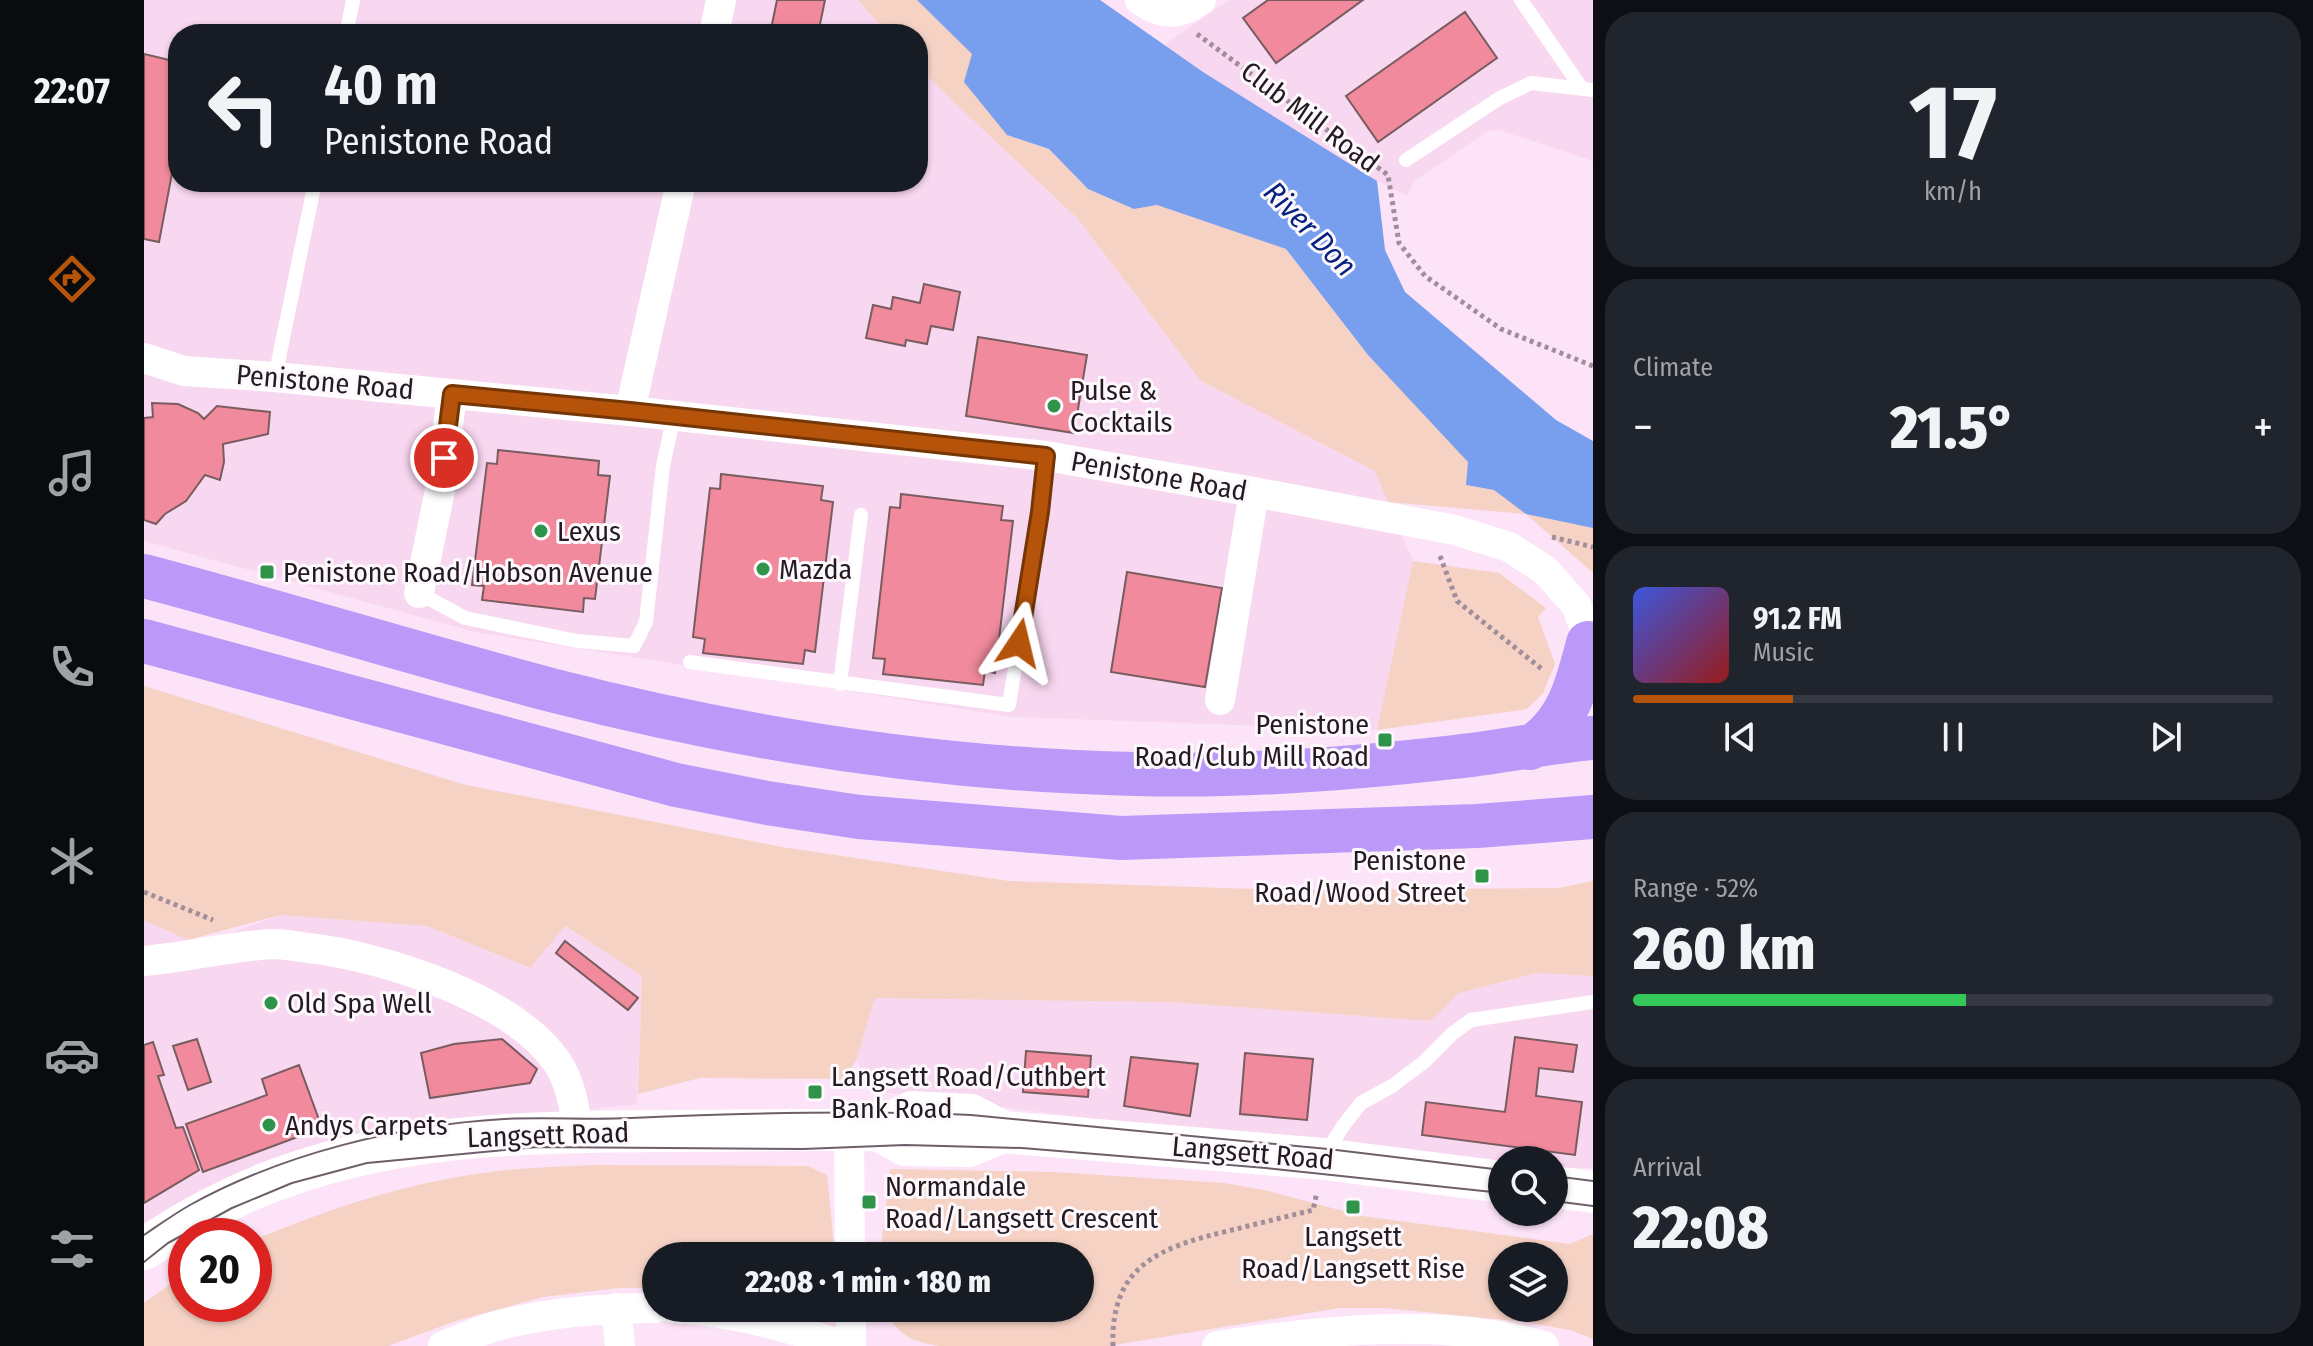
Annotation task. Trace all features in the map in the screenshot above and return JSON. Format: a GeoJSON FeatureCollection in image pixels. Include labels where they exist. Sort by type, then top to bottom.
{"type":"FeatureCollection","features":[{"type":"Feature","properties":{"kind":"highway"},"geometry":{"type":"LineString","coordinates":[[144,576],[551,690],[804,745],[886,756],[1049,771],[1251,773],[1408,762],[1593,738]]}},
{"type":"Feature","properties":{"kind":"highway"},"geometry":{"type":"LineString","coordinates":[[1530,748],[1559,723],[1572,697],[1587,628]]}},
{"type":"Feature","properties":{"kind":"highway"},"geometry":{"type":"LineString","coordinates":[[144,641],[676,785],[859,817],[1121,838],[1477,826],[1593,817]]}},
{"type":"Feature","properties":{"kind":"street"},"geometry":{"type":"LineString","coordinates":[[716,24],[721,0]]}},
{"type":"Feature","properties":{"kind":"street"},"geometry":{"type":"LineString","coordinates":[[1140,0],[1153,9],[1171,14],[1192,7],[1201,0]]}},
{"type":"Feature","properties":{"kind":"street"},"geometry":{"type":"LineString","coordinates":[[630,411],[679,192]]}},
{"type":"Feature","properties":{"kind":"street","name":"Penistone Road"},"geometry":{"type":"LineString","coordinates":[[144,358],[184,371],[674,415],[1046,456],[1254,492],[1455,530],[1509,547],[1545,570],[1587,628]]}},
{"type":"Feature","properties":{"kind":"street"},"geometry":{"type":"LineString","coordinates":[[144,378],[184,371]]}},
{"type":"Feature","properties":{"kind":"street"},"geometry":{"type":"LineString","coordinates":[[419,593],[440,490],[452,394]]}},
{"type":"Feature","properties":{"kind":"street"},"geometry":{"type":"LineString","coordinates":[[1220,700],[1254,492]]}},
{"type":"Feature","properties":{"kind":"street"},"geometry":{"type":"LineString","coordinates":[[144,961],[273,944],[330,950],[393,964],[449,986],[496,1010],[529,1034],[557,1061],[570,1087],[579,1132]]}},
{"type":"Feature","properties":{"kind":"street","name":"Langsett Road"},"geometry":{"type":"LineString","coordinates":[[144,1249],[214,1205],[324,1162],[361,1152],[454,1139],[579,1132],[864,1129],[912,1112],[971,1115],[1003,1132],[1324,1159],[1488,1180]]}},
{"type":"Feature","properties":{"kind":"street"},"geometry":{"type":"LineString","coordinates":[[852,1242],[864,1129]]}},
{"type":"Feature","properties":{"kind":"street"},"geometry":{"type":"LineString","coordinates":[[1568,1189],[1593,1192]]}},
{"type":"Feature","properties":{"kind":"street"},"geometry":{"type":"LineString","coordinates":[[616,1308],[620,1346]]}},
{"type":"Feature","properties":{"kind":"street"},"geometry":{"type":"LineString","coordinates":[[443,1346],[493,1327],[532,1318],[570,1311],[642,1308]]}},
{"type":"Feature","properties":{"kind":"street"},"geometry":{"type":"LineString","coordinates":[[765,1322],[845,1346]]}},
{"type":"Feature","properties":{"kind":"street"},"geometry":{"type":"LineString","coordinates":[[851,1322],[851,1346]]}},
{"type":"Feature","properties":{"kind":"street"},"geometry":{"type":"LineString","coordinates":[[1217,1346],[1275,1342],[1362,1329],[1505,1336],[1544,1346]]}},
{"type":"Feature","properties":{"kind":"lane"},"geometry":{"type":"LineString","coordinates":[[348,24],[353,0]]}},
{"type":"Feature","properties":{"kind":"lane"},"geometry":{"type":"LineString","coordinates":[[1521,0],[1587,89]]}},
{"type":"Feature","properties":{"kind":"lane"},"geometry":{"type":"LineString","coordinates":[[1406,160],[1500,98],[1531,83],[1587,89]]}},
{"type":"Feature","properties":{"kind":"lane"},"geometry":{"type":"LineString","coordinates":[[275,377],[313,192]]}},
{"type":"Feature","properties":{"kind":"lane"},"geometry":{"type":"LineString","coordinates":[[419,593],[465,618],[577,641],[634,646],[646,622],[663,466],[674,415]]}},
{"type":"Feature","properties":{"kind":"lane"},"geometry":{"type":"LineString","coordinates":[[690,662],[1009,705],[1046,456]]}},
{"type":"Feature","properties":{"kind":"lane"},"geometry":{"type":"LineString","coordinates":[[840,684],[861,515]]}},
{"type":"Feature","properties":{"kind":"lane"},"geometry":{"type":"LineString","coordinates":[[1324,1159],[1337,1134],[1361,1103],[1392,1086],[1424,1062],[1471,1020],[1593,1002]]}},
{"type":"Feature","properties":{"kind":"path","name":"Club Mill Road"},"geometry":{"type":"LineString","coordinates":[[1171,14],[1388,175],[1399,243],[1425,276],[1501,329],[1593,366]]}},
{"type":"Feature","properties":{"kind":"path"},"geometry":{"type":"LineString","coordinates":[[1429,526],[1457,601],[1572,697]]}},
{"type":"Feature","properties":{"kind":"path"},"geometry":{"type":"LineString","coordinates":[[144,892],[216,921]]}},
{"type":"Feature","properties":{"kind":"path"},"geometry":{"type":"LineString","coordinates":[[1113,1346],[1115,1317],[1121,1297],[1129,1280],[1143,1263],[1181,1243],[1313,1210],[1324,1159]]}},
{"type":"Feature","properties":{"kind":"shaded area"},"geometry":{"type":"Polygon","coordinates":[[[144,0],[858,0],[879,24],[168,24],[168,192],[928,192],[928,77],[1078,219],[1201,381],[1375,471],[1413,561],[1377,730],[1013,717],[475,632],[144,541],[144,0]]]}},
{"type":"Feature","properties":{"kind":"shaded area"},"geometry":{"type":"Polygon","coordinates":[[[858,0],[917,0],[973,54],[1007,135],[1049,149],[1088,189],[1134,209],[1157,205],[1286,249],[1368,355],[1469,462],[1466,485],[1494,490],[1527,514],[1593,528],[1593,573],[1526,514],[1388,502],[1375,471],[1201,381],[1078,219],[928,77],[928,24],[879,24],[858,0]]]}},
{"type":"Feature","properties":{"kind":"shaded area"},"geometry":{"type":"Polygon","coordinates":[[[1229,0],[1593,0],[1593,161],[1499,130],[1488,131],[1414,181],[1407,196],[1377,181],[1164,45],[1229,0]]]}},
{"type":"Feature","properties":{"kind":"shaded area"},"geometry":{"type":"Polygon","coordinates":[[[1413,561],[1499,573],[1546,608],[1538,617],[1555,664],[1543,693],[1527,709],[1377,730],[1413,561]]]}},
{"type":"Feature","properties":{"kind":"shaded area"},"geometry":{"type":"Polygon","coordinates":[[[144,686],[462,784],[782,847],[1009,881],[1286,890],[1559,888],[1593,881],[1593,976],[1537,973],[1459,993],[1430,1021],[1170,1002],[875,998],[856,1060],[845,1079],[700,1078],[638,1094],[642,976],[565,926],[530,968],[427,926],[280,915],[188,940],[144,920],[144,686]]]}},
{"type":"Feature","properties":{"kind":"shaded area"},"geometry":{"type":"Polygon","coordinates":[[[280,915],[427,926],[529,968],[564,926],[642,976],[637,1104],[504,1119],[194,1218],[168,1218],[168,1226],[144,1234],[144,920],[188,940],[222,936],[280,915]]]}},
{"type":"Feature","properties":{"kind":"shaded area"},"geometry":{"type":"Polygon","coordinates":[[[1537,973],[1593,976],[1593,1168],[1568,1168],[1568,1146],[1488,1146],[1488,1167],[1470,1167],[875,1091],[856,1060],[875,997],[1170,1002],[1430,1021],[1458,993],[1537,973]]]}},
{"type":"Feature","properties":{"kind":"shaded area"},"geometry":{"type":"Polygon","coordinates":[[[596,1165],[808,1166],[827,1175],[834,1242],[642,1242],[642,1288],[543,1297],[456,1321],[388,1346],[144,1346],[144,1303],[168,1286],[168,1322],[272,1322],[272,1233],[341,1207],[430,1182],[531,1168],[596,1165]]]}},
{"type":"Feature","properties":{"kind":"shaded area"},"geometry":{"type":"Polygon","coordinates":[[[890,1169],[1054,1172],[1224,1183],[1264,1190],[1362,1216],[1555,1242],[1488,1242],[1488,1318],[1385,1308],[1339,1308],[1109,1346],[939,1346],[919,1342],[905,1335],[892,1322],[1094,1322],[1094,1242],[882,1242],[890,1169]]]}},
{"type":"Feature","properties":{"kind":"shaded area"},"geometry":{"type":"Polygon","coordinates":[[[1593,1234],[1593,1339],[1570,1330],[1524,1322],[1568,1322],[1568,1244],[1593,1234]]]}},
{"type":"Feature","properties":{"kind":"water","name":"River Don"},"geometry":{"type":"Polygon","coordinates":[[[917,0],[1100,0],[1203,72],[1377,181],[1385,250],[1405,292],[1556,420],[1593,441],[1593,528],[1526,514],[1494,490],[1466,485],[1468,462],[1368,355],[1286,249],[1157,205],[1134,209],[1088,189],[1049,149],[1007,135],[964,82],[972,54],[917,0]]]}},
{"type":"Feature","properties":{"kind":"building"},"geometry":{"type":"Polygon","coordinates":[[[777,0],[825,0],[820,24],[772,24],[777,0]]]}},
{"type":"Feature","properties":{"kind":"building"},"geometry":{"type":"Polygon","coordinates":[[[1268,0],[1363,0],[1276,63],[1243,18],[1268,0]]]}},
{"type":"Feature","properties":{"kind":"building"},"geometry":{"type":"Polygon","coordinates":[[[1465,12],[1497,58],[1378,142],[1346,96],[1465,12]]]}},
{"type":"Feature","properties":{"kind":"building"},"geometry":{"type":"Polygon","coordinates":[[[144,54],[168,60],[168,192],[159,242],[144,239],[144,54]]]}},
{"type":"Feature","properties":{"kind":"building"},"geometry":{"type":"Polygon","coordinates":[[[924,284],[960,292],[953,330],[931,326],[927,344],[906,340],[905,346],[866,338],[873,305],[891,309],[893,297],[920,303],[924,284]]]}},
{"type":"Feature","properties":{"kind":"building"},"geometry":{"type":"Polygon","coordinates":[[[978,337],[1087,355],[1074,433],[966,416],[978,337]]]}},
{"type":"Feature","properties":{"kind":"building"},"geometry":{"type":"Polygon","coordinates":[[[152,403],[178,404],[204,419],[217,406],[270,412],[268,434],[223,444],[224,462],[220,480],[205,475],[186,501],[165,514],[156,524],[144,520],[144,418],[153,417],[152,403]]]}},
{"type":"Feature","properties":{"kind":"building","name":"Lexus"},"geometry":{"type":"Polygon","coordinates":[[[498,450],[599,461],[598,475],[610,476],[595,599],[584,598],[583,612],[482,600],[484,586],[472,585],[487,463],[497,464],[498,450]]]}},
{"type":"Feature","properties":{"kind":"building","name":"Mazda"},"geometry":{"type":"Polygon","coordinates":[[[721,474],[823,486],[821,500],[833,502],[815,652],[805,650],[803,664],[703,653],[705,639],[693,637],[710,488],[720,489],[721,474]]]}},
{"type":"Feature","properties":{"kind":"building"},"geometry":{"type":"Polygon","coordinates":[[[901,494],[1003,506],[1001,520],[1013,521],[995,673],[985,671],[983,685],[883,674],[885,659],[873,658],[890,507],[900,508],[901,494]]]}},
{"type":"Feature","properties":{"kind":"building"},"geometry":{"type":"Polygon","coordinates":[[[1127,572],[1222,588],[1205,687],[1111,672],[1127,572]]]}},
{"type":"Feature","properties":{"kind":"building"},"geometry":{"type":"Polygon","coordinates":[[[565,941],[638,998],[628,1010],[556,953],[565,941]]]}},
{"type":"Feature","properties":{"kind":"building"},"geometry":{"type":"Polygon","coordinates":[[[1515,1037],[1577,1045],[1573,1072],[1539,1068],[1536,1096],[1582,1102],[1575,1155],[1568,1154],[1568,1146],[1506,1146],[1422,1135],[1426,1102],[1505,1112],[1515,1037]]]}},
{"type":"Feature","properties":{"kind":"building"},"geometry":{"type":"Polygon","coordinates":[[[197,1039],[211,1082],[188,1090],[173,1046],[197,1039]]]}},
{"type":"Feature","properties":{"kind":"building"},"geometry":{"type":"Polygon","coordinates":[[[502,1039],[537,1069],[530,1083],[430,1098],[421,1053],[454,1044],[502,1039]]]}},
{"type":"Feature","properties":{"kind":"building"},"geometry":{"type":"Polygon","coordinates":[[[153,1042],[164,1075],[158,1076],[176,1128],[183,1127],[199,1170],[144,1203],[144,1045],[153,1042]]]}},
{"type":"Feature","properties":{"kind":"building"},"geometry":{"type":"Polygon","coordinates":[[[1026,1051],[1091,1056],[1088,1097],[1023,1092],[1026,1051]]]}},
{"type":"Feature","properties":{"kind":"building"},"geometry":{"type":"Polygon","coordinates":[[[1245,1053],[1313,1059],[1307,1120],[1240,1114],[1245,1053]]]}},
{"type":"Feature","properties":{"kind":"building"},"geometry":{"type":"Polygon","coordinates":[[[1131,1057],[1198,1064],[1190,1116],[1124,1106],[1131,1057]]]}},
{"type":"Feature","properties":{"kind":"building"},"geometry":{"type":"Polygon","coordinates":[[[299,1065],[322,1128],[203,1172],[186,1124],[267,1095],[262,1079],[299,1065]]]}},
{"type":"Feature","properties":{"kind":"tram line"},"geometry":{"type":"LineString","coordinates":[[144,1235],[184,1208],[226,1187],[302,1157],[383,1135],[504,1119],[801,1113],[971,1115],[1328,1149],[1488,1168]]}},
{"type":"Feature","properties":{"kind":"tram line"},"geometry":{"type":"LineString","coordinates":[[144,1262],[168,1243],[232,1208],[292,1183],[367,1163],[537,1147],[803,1149],[905,1145],[1022,1148],[1266,1168],[1488,1192]]}},
{"type":"Feature","properties":{"kind":"tram line"},"geometry":{"type":"LineString","coordinates":[[1568,1178],[1593,1181]]}},
{"type":"Feature","properties":{"kind":"tram line"},"geometry":{"type":"LineString","coordinates":[[1568,1203],[1593,1206]]}},
{"type":"Feature","properties":{"kind":"place","name":"Pulse & Cocktails"},"geometry":{"type":"Point","coordinates":[1054,406]}},
{"type":"Feature","properties":{"kind":"place","name":"Lexus"},"geometry":{"type":"Point","coordinates":[541,531]}},
{"type":"Feature","properties":{"kind":"place","name":"Mazda"},"geometry":{"type":"Point","coordinates":[763,569]}},
{"type":"Feature","properties":{"kind":"place","name":"Penistone Road/Hobson Avenue"},"geometry":{"type":"Point","coordinates":[267,572]}},
{"type":"Feature","properties":{"kind":"place","name":"Penistone Road/Club Mill Road"},"geometry":{"type":"Point","coordinates":[1385,740]}},
{"type":"Feature","properties":{"kind":"place","name":"Penistone Road/Wood Street"},"geometry":{"type":"Point","coordinates":[1482,876]}},
{"type":"Feature","properties":{"kind":"place","name":"Old Spa Well"},"geometry":{"type":"Point","coordinates":[271,1003]}},
{"type":"Feature","properties":{"kind":"place","name":"Langsett Road/Cuthbert Bank Road"},"geometry":{"type":"Point","coordinates":[815,1092]}},
{"type":"Feature","properties":{"kind":"place","name":"Andys Carpets"},"geometry":{"type":"Point","coordinates":[269,1125]}},
{"type":"Feature","properties":{"kind":"place","name":"Normandale Road/Langsett Crescent"},"geometry":{"type":"Point","coordinates":[869,1202]}},
{"type":"Feature","properties":{"kind":"place","name":"Langsett Road/Langsett Rise"},"geometry":{"type":"Point","coordinates":[1353,1207]}},
{"type":"Feature","properties":{"kind":"route"},"geometry":{"type":"LineString","coordinates":[[444,458],[452,394],[1046,456],[1019,643]]}}]}
